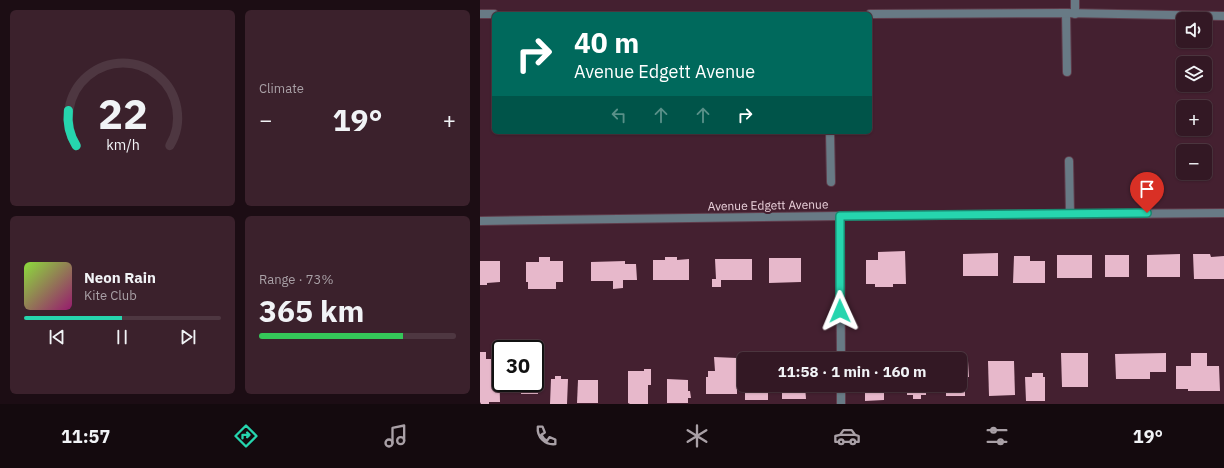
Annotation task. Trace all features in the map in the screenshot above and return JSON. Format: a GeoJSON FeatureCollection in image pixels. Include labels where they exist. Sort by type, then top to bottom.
{"type":"FeatureCollection","features":[{"type":"Feature","properties":{"kind":"street"},"geometry":{"type":"LineString","coordinates":[[1075,0],[1075,14]]}},
{"type":"Feature","properties":{"kind":"street"},"geometry":{"type":"LineString","coordinates":[[480,14],[492,14]]}},
{"type":"Feature","properties":{"kind":"street"},"geometry":{"type":"LineString","coordinates":[[872,14],[1224,16]]}},
{"type":"Feature","properties":{"kind":"street"},"geometry":{"type":"LineString","coordinates":[[1066,14],[1067,72]]}},
{"type":"Feature","properties":{"kind":"street"},"geometry":{"type":"LineString","coordinates":[[830,134],[831,182]]}},
{"type":"Feature","properties":{"kind":"street"},"geometry":{"type":"LineString","coordinates":[[1069,161],[1070,214]]}},
{"type":"Feature","properties":{"kind":"street","name":"Avenue Edgett Avenue"},"geometry":{"type":"LineString","coordinates":[[480,221],[1224,213]]}},
{"type":"Feature","properties":{"kind":"street"},"geometry":{"type":"LineString","coordinates":[[840,216],[841,352]]}},
{"type":"Feature","properties":{"kind":"street"},"geometry":{"type":"LineString","coordinates":[[841,392],[841,404]]}},
{"type":"Feature","properties":{"kind":"building"},"geometry":{"type":"Polygon","coordinates":[[[905,251],[906,284],[893,284],[893,287],[875,287],[875,284],[866,284],[866,260],[878,260],[878,252],[905,251]]]}},
{"type":"Feature","properties":{"kind":"building"},"geometry":{"type":"Polygon","coordinates":[[[998,253],[998,276],[963,276],[963,254],[998,253]]]}},
{"type":"Feature","properties":{"kind":"building"},"geometry":{"type":"Polygon","coordinates":[[[1180,254],[1180,277],[1147,277],[1147,255],[1180,254]]]}},
{"type":"Feature","properties":{"kind":"building"},"geometry":{"type":"Polygon","coordinates":[[[1193,254],[1210,254],[1211,257],[1224,256],[1224,279],[1194,279],[1193,254]]]}},
{"type":"Feature","properties":{"kind":"building"},"geometry":{"type":"Polygon","coordinates":[[[1057,255],[1092,255],[1092,278],[1057,278],[1057,255]]]}},
{"type":"Feature","properties":{"kind":"building"},"geometry":{"type":"Polygon","coordinates":[[[1105,255],[1129,255],[1129,277],[1105,277],[1105,255]]]}},
{"type":"Feature","properties":{"kind":"building"},"geometry":{"type":"Polygon","coordinates":[[[1014,256],[1030,256],[1030,261],[1045,261],[1045,283],[1013,283],[1014,256]]]}},
{"type":"Feature","properties":{"kind":"building"},"geometry":{"type":"Polygon","coordinates":[[[539,257],[550,257],[550,261],[563,261],[563,282],[556,282],[556,289],[528,289],[528,282],[526,282],[526,262],[539,262],[539,257]]]}},
{"type":"Feature","properties":{"kind":"building"},"geometry":{"type":"Polygon","coordinates":[[[665,257],[677,257],[677,260],[689,259],[689,280],[653,280],[653,260],[665,260],[665,257]]]}},
{"type":"Feature","properties":{"kind":"building"},"geometry":{"type":"Polygon","coordinates":[[[769,258],[801,258],[801,282],[769,283],[769,258]]]}},
{"type":"Feature","properties":{"kind":"building"},"geometry":{"type":"Polygon","coordinates":[[[715,259],[752,259],[752,280],[721,280],[721,287],[712,287],[712,279],[716,279],[715,259]]]}},
{"type":"Feature","properties":{"kind":"building"},"geometry":{"type":"Polygon","coordinates":[[[480,261],[500,261],[500,282],[480,285],[480,261]]]}},
{"type":"Feature","properties":{"kind":"building"},"geometry":{"type":"Polygon","coordinates":[[[625,261],[625,264],[636,264],[637,280],[623,280],[623,288],[613,289],[613,281],[591,281],[591,262],[625,261]]]}},
{"type":"Feature","properties":{"kind":"building"},"geometry":{"type":"Polygon","coordinates":[[[480,352],[486,352],[486,359],[492,359],[492,392],[500,392],[500,402],[481,404],[480,352]]]}},
{"type":"Feature","properties":{"kind":"building"},"geometry":{"type":"Polygon","coordinates":[[[1061,353],[1088,353],[1088,387],[1062,387],[1061,353]]]}},
{"type":"Feature","properties":{"kind":"building"},"geometry":{"type":"Polygon","coordinates":[[[1166,353],[1166,372],[1150,372],[1150,379],[1116,379],[1115,354],[1166,353]]]}},
{"type":"Feature","properties":{"kind":"building"},"geometry":{"type":"Polygon","coordinates":[[[1191,353],[1207,353],[1207,366],[1219,366],[1220,391],[1188,391],[1188,389],[1176,389],[1176,366],[1191,366],[1191,353]]]}},
{"type":"Feature","properties":{"kind":"building"},"geometry":{"type":"Polygon","coordinates":[[[714,357],[737,358],[737,394],[706,394],[706,377],[708,377],[708,371],[715,371],[714,357]]]}},
{"type":"Feature","properties":{"kind":"building"},"geometry":{"type":"Polygon","coordinates":[[[967,361],[968,361],[969,377],[967,377],[967,361]]]}},
{"type":"Feature","properties":{"kind":"building"},"geometry":{"type":"Polygon","coordinates":[[[988,361],[1014,361],[1015,395],[989,396],[988,361]]]}},
{"type":"Feature","properties":{"kind":"building"},"geometry":{"type":"Polygon","coordinates":[[[644,369],[651,369],[651,385],[648,385],[648,404],[630,404],[628,403],[628,371],[644,371],[644,369]]]}},
{"type":"Feature","properties":{"kind":"building"},"geometry":{"type":"Polygon","coordinates":[[[1032,373],[1043,373],[1043,377],[1045,377],[1045,401],[1026,401],[1025,377],[1032,377],[1032,373]]]}},
{"type":"Feature","properties":{"kind":"building"},"geometry":{"type":"Polygon","coordinates":[[[555,376],[561,376],[561,379],[568,379],[567,404],[550,404],[551,379],[555,379],[555,376]]]}},
{"type":"Feature","properties":{"kind":"building"},"geometry":{"type":"Polygon","coordinates":[[[667,379],[688,380],[688,391],[690,391],[691,398],[688,398],[688,403],[667,403],[667,379]]]}},
{"type":"Feature","properties":{"kind":"building"},"geometry":{"type":"Polygon","coordinates":[[[578,380],[598,380],[598,403],[577,403],[578,380]]]}},
{"type":"Feature","properties":{"kind":"building"},"geometry":{"type":"Polygon","coordinates":[[[521,392],[538,392],[538,394],[521,394],[521,392]]]}},
{"type":"Feature","properties":{"kind":"building"},"geometry":{"type":"Polygon","coordinates":[[[745,392],[773,392],[768,393],[768,400],[745,400],[745,392]]]}},
{"type":"Feature","properties":{"kind":"building"},"geometry":{"type":"Polygon","coordinates":[[[782,392],[806,392],[806,399],[782,399],[782,392]]]}},
{"type":"Feature","properties":{"kind":"building"},"geometry":{"type":"Polygon","coordinates":[[[865,392],[884,392],[884,400],[865,401],[865,392]]]}},
{"type":"Feature","properties":{"kind":"building"},"geometry":{"type":"Polygon","coordinates":[[[907,392],[926,392],[926,395],[921,395],[921,399],[913,399],[913,395],[907,395],[907,392]]]}},
{"type":"Feature","properties":{"kind":"building"},"geometry":{"type":"Polygon","coordinates":[[[946,392],[965,392],[965,396],[946,396],[946,392]]]}},
{"type":"Feature","properties":{"kind":"route"},"geometry":{"type":"LineString","coordinates":[[840,311],[840,216],[1147,213]]}}]}
